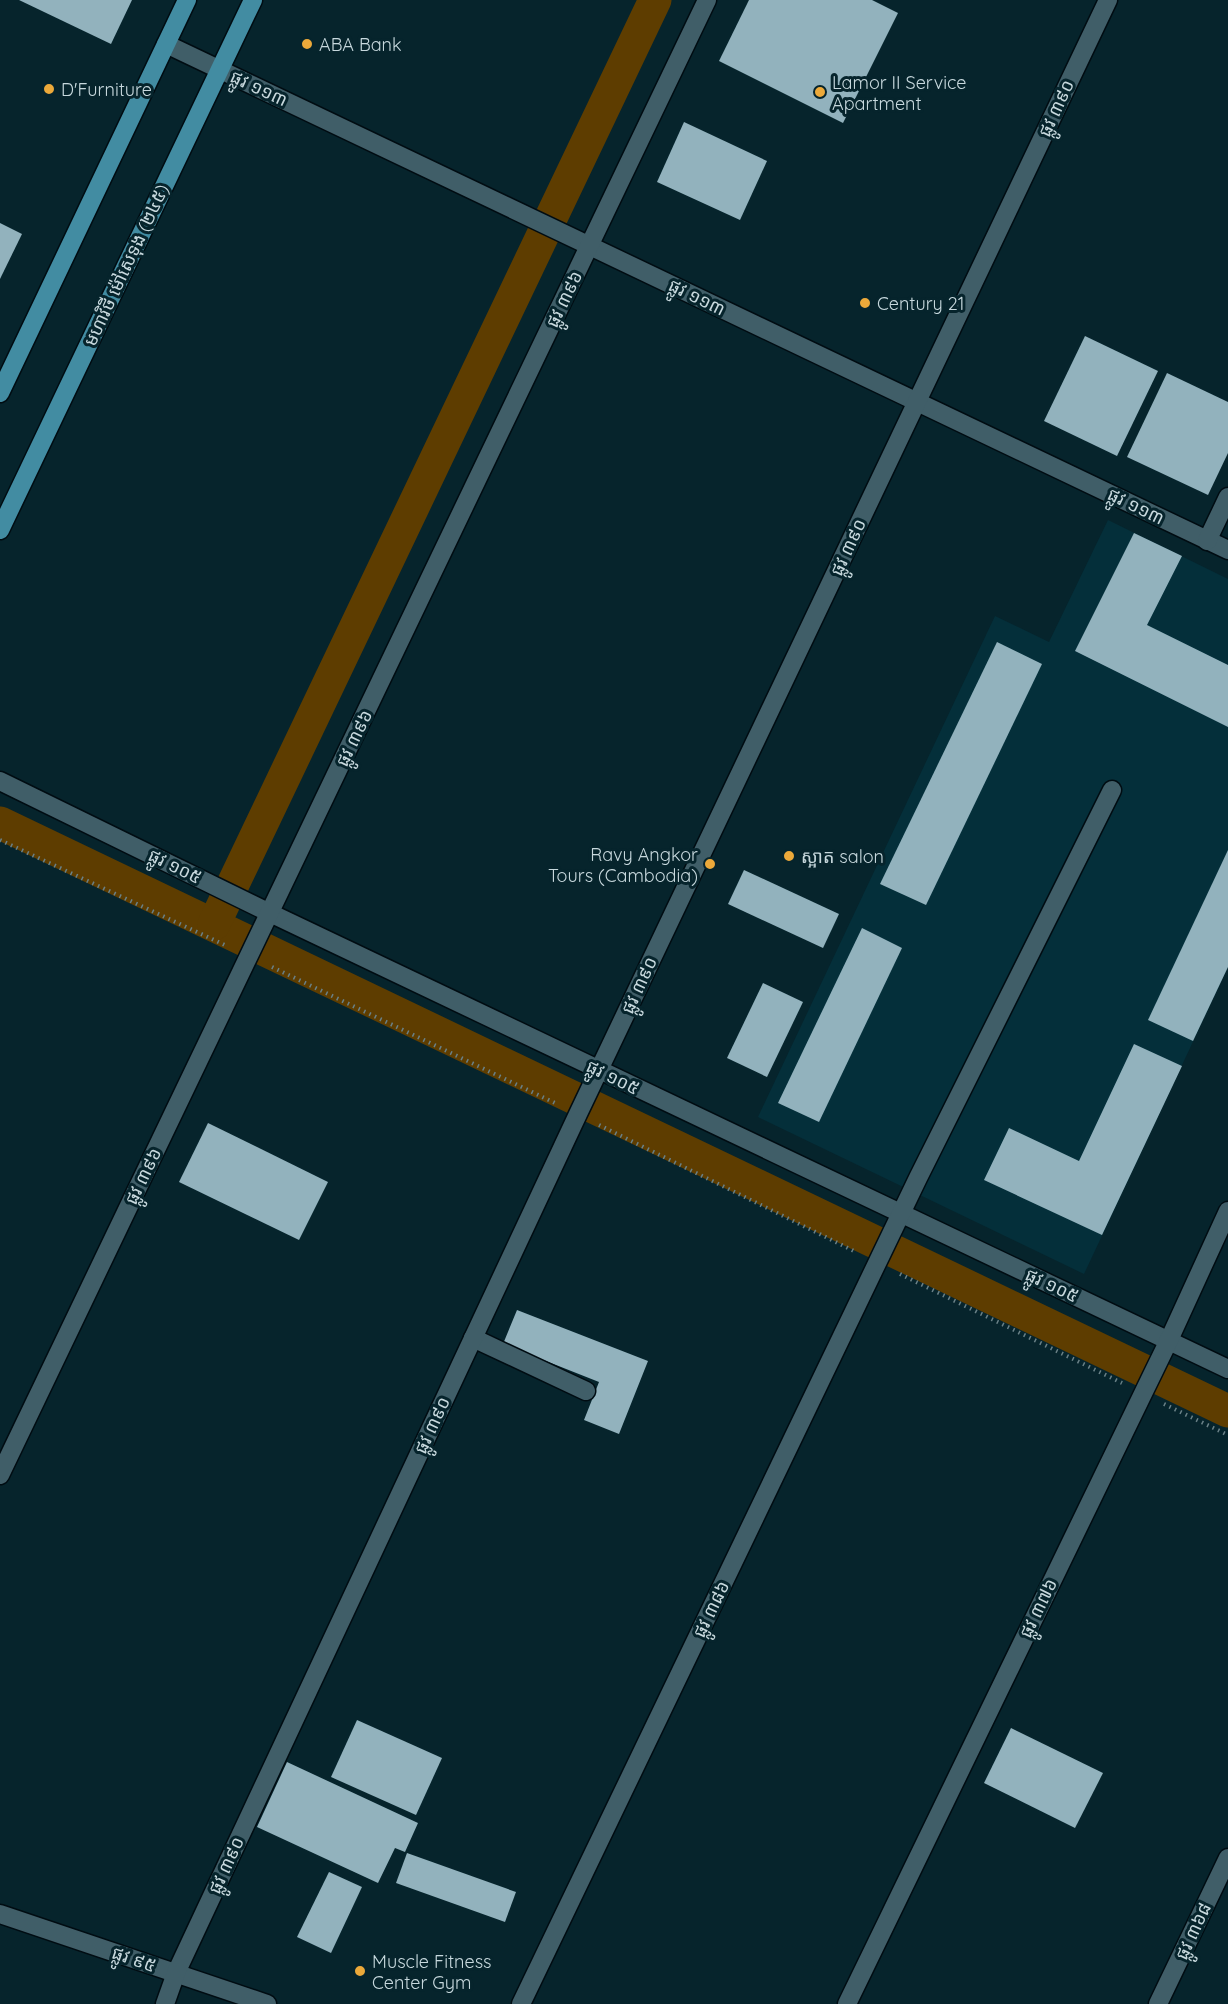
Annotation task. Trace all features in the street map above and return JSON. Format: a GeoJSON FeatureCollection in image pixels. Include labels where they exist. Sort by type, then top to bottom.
{"type":"FeatureCollection","features":[{"type":"Feature","properties":{"kind":"main road"},"geometry":{"type":"LineString","coordinates":[[0,393],[188,0]]}},
{"type":"Feature","properties":{"kind":"main road","name":"មហាវិថី ម៉ៅសេទុង (២៤៥)"},"geometry":{"type":"LineString","coordinates":[[0,530],[253,0]]}},
{"type":"Feature","properties":{"kind":"street","name":"ផ្លូវ ៣៩៦"},"geometry":{"type":"LineString","coordinates":[[0,1475],[707,0]]}},
{"type":"Feature","properties":{"kind":"street","name":"ផ្លូវ ៣៩០"},"geometry":{"type":"LineString","coordinates":[[165,2004],[176,1973],[595,1077],[1108,0]]}},
{"type":"Feature","properties":{"kind":"street","name":"ផ្លូវ ១១៣"},"geometry":{"type":"LineString","coordinates":[[166,44],[1228,550]]}},
{"type":"Feature","properties":{"kind":"street"},"geometry":{"type":"LineString","coordinates":[[1207,541],[1228,497]]}},
{"type":"Feature","properties":{"kind":"street","name":"ផ្លូវ ១០៥"},"geometry":{"type":"LineString","coordinates":[[0,782],[248,902],[267,920],[595,1077],[902,1214],[1228,1369]]}},
{"type":"Feature","properties":{"kind":"street","name":"ផ្លូវ ៣៨៦"},"geometry":{"type":"LineString","coordinates":[[521,2004],[893,1231],[1113,790]]}},
{"type":"Feature","properties":{"kind":"street","name":"ផ្លូវ ៣៧៦"},"geometry":{"type":"LineString","coordinates":[[847,2004],[1169,1340],[1228,1211]]}},
{"type":"Feature","properties":{"kind":"street"},"geometry":{"type":"LineString","coordinates":[[473,1338],[586,1391]]}},
{"type":"Feature","properties":{"kind":"street","name":"ផ្លូវ ៣៦៨"},"geometry":{"type":"LineString","coordinates":[[1158,2004],[1228,1857]]}},
{"type":"Feature","properties":{"kind":"street","name":"ផ្លូវ ៩៥"},"geometry":{"type":"LineString","coordinates":[[0,1914],[267,2004]]}},
{"type":"Feature","properties":{"kind":"path"},"geometry":{"type":"LineString","coordinates":[[0,840],[578,1114],[1228,1435]]}},
{"type":"Feature","properties":{"kind":"shaded area"},"geometry":{"type":"Polygon","coordinates":[[[1108,520],[1228,579],[1228,967],[1084,1274],[758,1117],[995,616],[1049,642],[1108,520]]]}},
{"type":"Feature","properties":{"kind":"building"},"geometry":{"type":"Polygon","coordinates":[[[19,0],[132,0],[111,44],[19,0]]]}},
{"type":"Feature","properties":{"kind":"building","name":"Lamor II Service Apartment"},"geometry":{"type":"Polygon","coordinates":[[[749,0],[872,0],[898,13],[843,123],[719,61],[749,0]]]}},
{"type":"Feature","properties":{"kind":"building"},"geometry":{"type":"Polygon","coordinates":[[[684,122],[767,161],[740,220],[657,182],[684,122]]]}},
{"type":"Feature","properties":{"kind":"building"},"geometry":{"type":"Polygon","coordinates":[[[0,223],[22,234],[0,279],[0,223]]]}},
{"type":"Feature","properties":{"kind":"building"},"geometry":{"type":"Polygon","coordinates":[[[1085,336],[1158,371],[1117,456],[1044,421],[1085,336]]]}},
{"type":"Feature","properties":{"kind":"building"},"geometry":{"type":"Polygon","coordinates":[[[1167,373],[1228,402],[1228,453],[1208,495],[1127,457],[1167,373]]]}},
{"type":"Feature","properties":{"kind":"building"},"geometry":{"type":"Polygon","coordinates":[[[1134,533],[1182,556],[1147,625],[1228,665],[1228,727],[1075,651],[1134,533]]]}},
{"type":"Feature","properties":{"kind":"building"},"geometry":{"type":"Polygon","coordinates":[[[997,642],[1042,664],[926,905],[880,884],[997,642]]]}},
{"type":"Feature","properties":{"kind":"building"},"geometry":{"type":"Polygon","coordinates":[[[1228,850],[1228,967],[1193,1041],[1148,1020],[1228,850]]]}},
{"type":"Feature","properties":{"kind":"building"},"geometry":{"type":"Polygon","coordinates":[[[744,870],[839,914],[823,948],[728,904],[744,870]]]}},
{"type":"Feature","properties":{"kind":"building"},"geometry":{"type":"Polygon","coordinates":[[[862,928],[902,948],[819,1122],[778,1103],[862,928]]]}},
{"type":"Feature","properties":{"kind":"building"},"geometry":{"type":"Polygon","coordinates":[[[763,983],[803,1002],[767,1077],[727,1058],[763,983]]]}},
{"type":"Feature","properties":{"kind":"building"},"geometry":{"type":"Polygon","coordinates":[[[1134,1044],[1182,1066],[1102,1235],[984,1180],[1009,1128],[1079,1161],[1134,1044]]]}},
{"type":"Feature","properties":{"kind":"building"},"geometry":{"type":"Polygon","coordinates":[[[208,1123],[328,1182],[299,1240],[179,1182],[208,1123]]]}},
{"type":"Feature","properties":{"kind":"building"},"geometry":{"type":"Polygon","coordinates":[[[517,1310],[648,1361],[619,1434],[584,1420],[599,1382],[503,1344],[517,1310]]]}},
{"type":"Feature","properties":{"kind":"building"},"geometry":{"type":"Polygon","coordinates":[[[357,1720],[442,1758],[416,1815],[331,1777],[357,1720]]]}},
{"type":"Feature","properties":{"kind":"building"},"geometry":{"type":"Polygon","coordinates":[[[1011,1728],[1103,1773],[1075,1828],[984,1783],[1011,1728]]]}},
{"type":"Feature","properties":{"kind":"building"},"geometry":{"type":"Polygon","coordinates":[[[287,1762],[418,1823],[405,1852],[395,1848],[378,1883],[257,1827],[287,1762]]]}},
{"type":"Feature","properties":{"kind":"building"},"geometry":{"type":"Polygon","coordinates":[[[407,1853],[516,1892],[505,1922],[396,1883],[407,1853]]]}},
{"type":"Feature","properties":{"kind":"building"},"geometry":{"type":"Polygon","coordinates":[[[329,1872],[362,1887],[331,1953],[297,1937],[329,1872]]]}},
{"type":"Feature","properties":{"kind":"waterway"},"geometry":{"type":"LineString","coordinates":[[214,924],[655,0]]}},
{"type":"Feature","properties":{"kind":"waterway"},"geometry":{"type":"LineString","coordinates":[[0,823],[1228,1411]]}},
{"type":"Feature","properties":{"kind":"place","name":"ABA Bank"},"geometry":{"type":"Point","coordinates":[307,44]}},
{"type":"Feature","properties":{"kind":"place","name":"D'Furniture"},"geometry":{"type":"Point","coordinates":[49,89]}},
{"type":"Feature","properties":{"kind":"place","name":"Lamor II Service Apartment"},"geometry":{"type":"Point","coordinates":[820,92]}},
{"type":"Feature","properties":{"kind":"place","name":"Century 21"},"geometry":{"type":"Point","coordinates":[865,303]}},
{"type":"Feature","properties":{"kind":"place","name":"ស្អាត salon"},"geometry":{"type":"Point","coordinates":[789,856]}},
{"type":"Feature","properties":{"kind":"place","name":"Ravy Angkor Tours (Cambodia)"},"geometry":{"type":"Point","coordinates":[710,864]}},
{"type":"Feature","properties":{"kind":"place","name":"Muscle Fitness Center Gym"},"geometry":{"type":"Point","coordinates":[360,1971]}}]}
